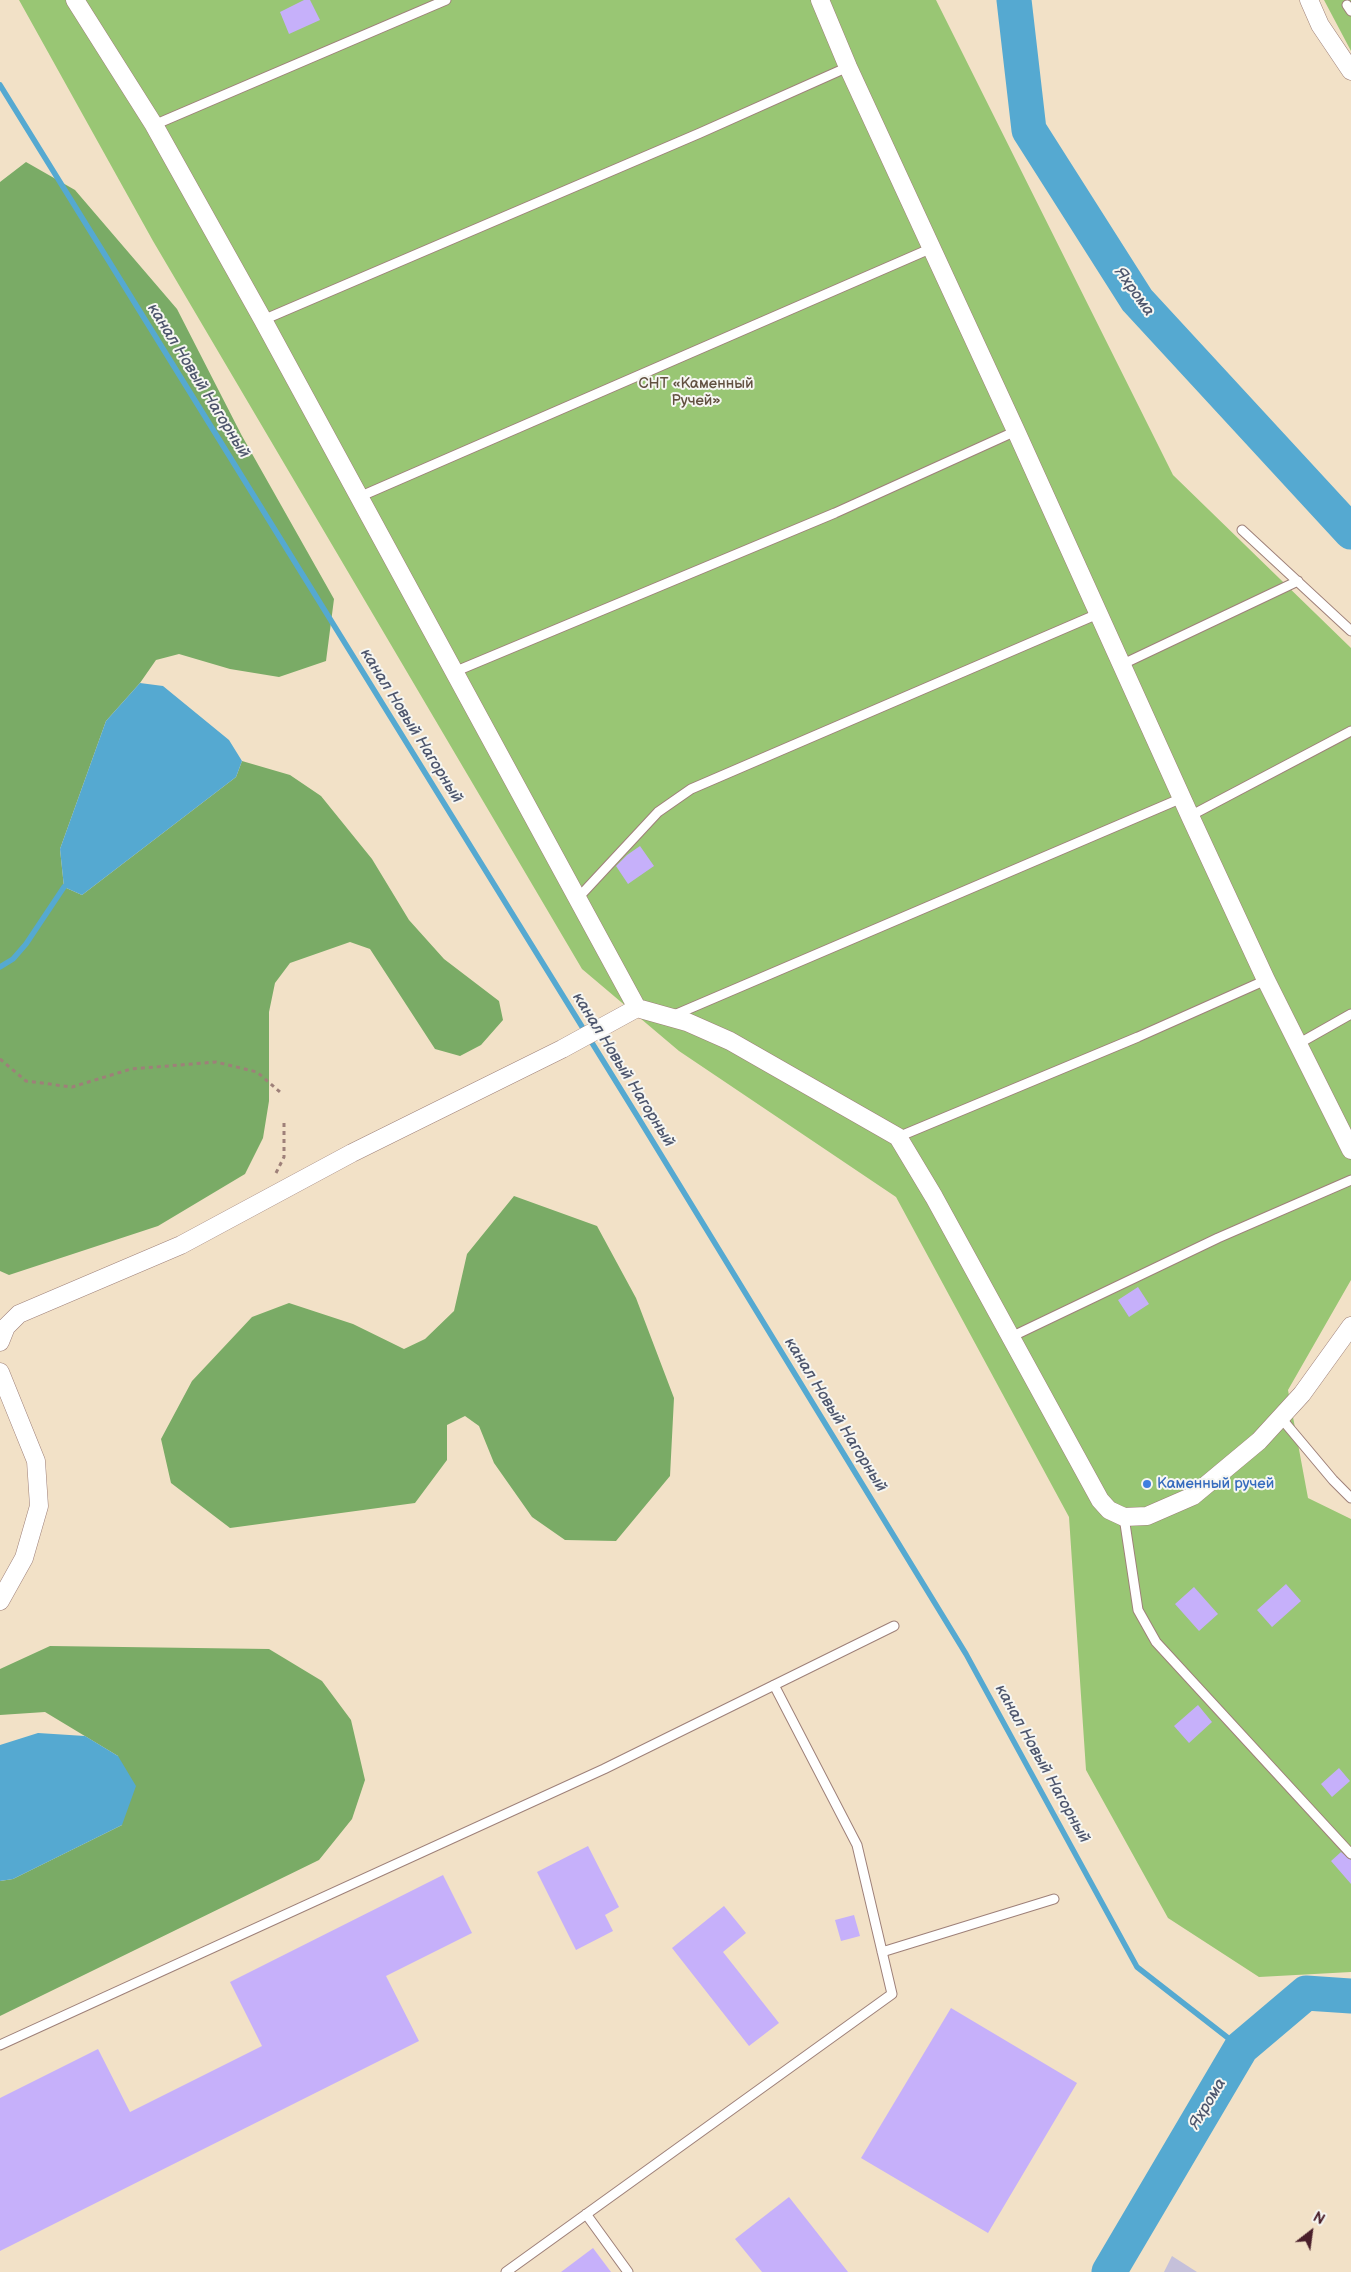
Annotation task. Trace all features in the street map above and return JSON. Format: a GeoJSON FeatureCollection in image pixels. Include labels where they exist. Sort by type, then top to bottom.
{"type":"FeatureCollection","features":[{"type":"Feature","properties":{"kind":"street"},"geometry":{"type":"LineString","coordinates":[[75,0],[154,125],[263,320],[637,1008]]}},
{"type":"Feature","properties":{"kind":"street"},"geometry":{"type":"LineString","coordinates":[[820,0],[848,67],[1100,613],[1190,816],[1266,980],[1351,1150]]}},
{"type":"Feature","properties":{"kind":"street"},"geometry":{"type":"LineString","coordinates":[[1309,0],[1320,25],[1351,71]]}},
{"type":"Feature","properties":{"kind":"street"},"geometry":{"type":"LineString","coordinates":[[0,1342],[6,1328],[19,1314],[181,1245],[352,1153],[562,1049],[637,1008],[687,1022],[730,1041],[898,1137],[934,1196],[1100,1500],[1109,1510],[1124,1517],[1147,1516],[1193,1496],[1259,1441],[1302,1394],[1351,1326]]}},
{"type":"Feature","properties":{"kind":"street"},"geometry":{"type":"LineString","coordinates":[[0,1372],[36,1461],[39,1506],[24,1558],[0,1601]]}},
{"type":"Feature","properties":{"kind":"lane"},"geometry":{"type":"LineString","coordinates":[[154,125],[446,0]]}},
{"type":"Feature","properties":{"kind":"lane"},"geometry":{"type":"LineString","coordinates":[[263,320],[700,133],[848,67]]}},
{"type":"Feature","properties":{"kind":"lane"},"geometry":{"type":"LineString","coordinates":[[359,497],[932,248]]}},
{"type":"Feature","properties":{"kind":"lane"},"geometry":{"type":"LineString","coordinates":[[454,672],[834,513],[1016,430]]}},
{"type":"Feature","properties":{"kind":"lane"},"geometry":{"type":"LineString","coordinates":[[1242,530],[1351,631]]}},
{"type":"Feature","properties":{"kind":"lane"},"geometry":{"type":"LineString","coordinates":[[1123,664],[1298,581]]}},
{"type":"Feature","properties":{"kind":"lane"},"geometry":{"type":"LineString","coordinates":[[578,898],[658,812],[691,788],[1100,613]]}},
{"type":"Feature","properties":{"kind":"lane"},"geometry":{"type":"LineString","coordinates":[[1190,816],[1351,731]]}},
{"type":"Feature","properties":{"kind":"lane"},"geometry":{"type":"LineString","coordinates":[[670,1017],[1182,798]]}},
{"type":"Feature","properties":{"kind":"lane"},"geometry":{"type":"LineString","coordinates":[[898,1137],[1129,1041],[1266,980]]}},
{"type":"Feature","properties":{"kind":"lane"},"geometry":{"type":"LineString","coordinates":[[1298,1044],[1351,1014]]}},
{"type":"Feature","properties":{"kind":"lane"},"geometry":{"type":"LineString","coordinates":[[1011,1338],[1218,1238],[1351,1180]]}},
{"type":"Feature","properties":{"kind":"lane"},"geometry":{"type":"LineString","coordinates":[[1281,1418],[1333,1480],[1351,1498]]}},
{"type":"Feature","properties":{"kind":"lane"},"geometry":{"type":"LineString","coordinates":[[1124,1517],[1138,1610],[1156,1642],[1351,1854]]}},
{"type":"Feature","properties":{"kind":"lane"},"geometry":{"type":"LineString","coordinates":[[0,2045],[604,1769],[894,1626]]}},
{"type":"Feature","properties":{"kind":"lane"},"geometry":{"type":"LineString","coordinates":[[506,2272],[892,1994],[857,1845],[774,1685]]}},
{"type":"Feature","properties":{"kind":"lane"},"geometry":{"type":"LineString","coordinates":[[882,1952],[1054,1899]]}},
{"type":"Feature","properties":{"kind":"lane"},"geometry":{"type":"LineString","coordinates":[[586,2214],[628,2272]]}},
{"type":"Feature","properties":{"kind":"path"},"geometry":{"type":"LineString","coordinates":[[0,1059],[26,1081],[72,1087],[132,1069],[216,1062],[257,1072],[280,1092]]}},
{"type":"Feature","properties":{"kind":"path"},"geometry":{"type":"LineString","coordinates":[[260,1202],[284,1157],[284,1123]]}},
{"type":"Feature","properties":{"kind":"shaded area"},"geometry":{"type":"Polygon","coordinates":[[[1172,2256],[1197,2272],[1164,2272],[1172,2256]]]}},
{"type":"Feature","properties":{"kind":"green space","name":"СНТ «Каменный Ручей»"},"geometry":{"type":"Polygon","coordinates":[[[19,0],[936,0],[1173,475],[1351,648],[1351,1280],[1288,1390],[1308,1498],[1351,1519],[1351,1972],[1259,1977],[1168,1918],[1086,1770],[1069,1517],[896,1197],[679,1051],[582,969],[153,241],[19,0]]]}},
{"type":"Feature","properties":{"kind":"green space"},"geometry":{"type":"Polygon","coordinates":[[[1324,0],[1351,0],[1351,51],[1324,0]]]}},
{"type":"Feature","properties":{"kind":"green space"},"geometry":{"type":"Polygon","coordinates":[[[26,162],[75,190],[177,309],[242,436],[334,599],[326,661],[279,677],[230,669],[179,654],[156,660],[140,683],[106,721],[60,849],[64,887],[82,895],[236,777],[242,761],[290,775],[321,796],[372,859],[409,920],[444,959],[499,1001],[503,1020],[481,1045],[460,1056],[435,1049],[370,949],[350,942],[290,963],[275,983],[269,1012],[269,1101],[263,1138],[245,1174],[158,1226],[9,1275],[0,1271],[0,182],[26,162]]]}},
{"type":"Feature","properties":{"kind":"green space"},"geometry":{"type":"Polygon","coordinates":[[[514,1196],[597,1226],[636,1298],[674,1398],[670,1476],[616,1541],[565,1540],[532,1517],[494,1463],[479,1426],[465,1416],[447,1425],[447,1460],[415,1503],[230,1528],[171,1483],[161,1439],[192,1381],[252,1317],[289,1303],[353,1324],[404,1349],[425,1339],[454,1311],[467,1254],[514,1196]]]}},
{"type":"Feature","properties":{"kind":"green space"},"geometry":{"type":"Polygon","coordinates":[[[50,1646],[269,1649],[322,1681],[351,1720],[365,1780],[352,1819],[319,1860],[0,2016],[0,1881],[13,1879],[122,1825],[118,1756],[45,1712],[0,1715],[0,1669],[50,1646]]]}},
{"type":"Feature","properties":{"kind":"water"},"geometry":{"type":"Polygon","coordinates":[[[140,683],[163,686],[229,740],[242,761],[236,777],[82,895],[64,887],[60,849],[106,721],[140,683]]]}},
{"type":"Feature","properties":{"kind":"water"},"geometry":{"type":"Polygon","coordinates":[[[38,1733],[85,1736],[118,1756],[136,1786],[122,1825],[13,1879],[0,1881],[0,1745],[38,1733]]]}},
{"type":"Feature","properties":{"kind":"building"},"geometry":{"type":"Polygon","coordinates":[[[304,0],[310,0],[320,20],[289,34],[280,12],[304,0]]]}},
{"type":"Feature","properties":{"kind":"building"},"geometry":{"type":"Polygon","coordinates":[[[640,846],[654,866],[628,884],[616,866],[640,846]]]}},
{"type":"Feature","properties":{"kind":"building"},"geometry":{"type":"Polygon","coordinates":[[[1138,1287],[1149,1304],[1129,1317],[1118,1300],[1138,1287]]]}},
{"type":"Feature","properties":{"kind":"building"},"geometry":{"type":"Polygon","coordinates":[[[1286,1584],[1301,1601],[1272,1627],[1257,1610],[1286,1584]]]}},
{"type":"Feature","properties":{"kind":"building"},"geometry":{"type":"Polygon","coordinates":[[[1194,1587],[1218,1614],[1199,1631],[1175,1604],[1194,1587]]]}},
{"type":"Feature","properties":{"kind":"building"},"geometry":{"type":"Polygon","coordinates":[[[1198,1705],[1212,1722],[1189,1743],[1174,1726],[1198,1705]]]}},
{"type":"Feature","properties":{"kind":"building"},"geometry":{"type":"Polygon","coordinates":[[[1339,1768],[1350,1781],[1332,1797],[1321,1784],[1339,1768]]]}},
{"type":"Feature","properties":{"kind":"building"},"geometry":{"type":"Polygon","coordinates":[[[588,1846],[619,1907],[605,1915],[613,1931],[576,1950],[537,1872],[588,1846]]]}},
{"type":"Feature","properties":{"kind":"building"},"geometry":{"type":"Polygon","coordinates":[[[1341,1852],[1351,1860],[1351,1884],[1331,1861],[1341,1852]]]}},
{"type":"Feature","properties":{"kind":"building"},"geometry":{"type":"Polygon","coordinates":[[[443,1875],[472,1933],[386,1976],[419,2041],[0,2251],[0,2098],[98,2049],[130,2112],[262,2046],[230,1982],[443,1875]]]}},
{"type":"Feature","properties":{"kind":"building"},"geometry":{"type":"Polygon","coordinates":[[[724,1906],[746,1933],[723,1952],[779,2023],[749,2046],[672,1948],[724,1906]]]}},
{"type":"Feature","properties":{"kind":"building"},"geometry":{"type":"Polygon","coordinates":[[[854,1915],[860,1936],[841,1941],[835,1920],[854,1915]]]}},
{"type":"Feature","properties":{"kind":"building"},"geometry":{"type":"Polygon","coordinates":[[[951,2008],[1077,2083],[988,2233],[861,2158],[951,2008]]]}},
{"type":"Feature","properties":{"kind":"building"},"geometry":{"type":"Polygon","coordinates":[[[789,2197],[848,2272],[762,2272],[735,2239],[789,2197]]]}},
{"type":"Feature","properties":{"kind":"building"},"geometry":{"type":"Polygon","coordinates":[[[593,2248],[611,2272],[561,2272],[593,2248]]]}},
{"type":"Feature","properties":{"kind":"waterway","name":"Яхрома"},"geometry":{"type":"LineString","coordinates":[[1014,0],[1029,130],[1137,300],[1351,532]]}},
{"type":"Feature","properties":{"kind":"waterway","name":"канал Новый Нагорный"},"geometry":{"type":"LineString","coordinates":[[0,85],[636,1114],[966,1654],[1137,1967],[1241,2048]]}},
{"type":"Feature","properties":{"kind":"waterway"},"geometry":{"type":"LineString","coordinates":[[0,967],[13,959],[26,944],[64,887]]}},
{"type":"Feature","properties":{"kind":"waterway","name":"Яхрома"},"geometry":{"type":"LineString","coordinates":[[1109,2272],[1241,2048],[1306,1993],[1351,1996]]}},
{"type":"Feature","properties":{"kind":"place","name":"Каменный ручей"},"geometry":{"type":"Point","coordinates":[1147,1484]}}]}
